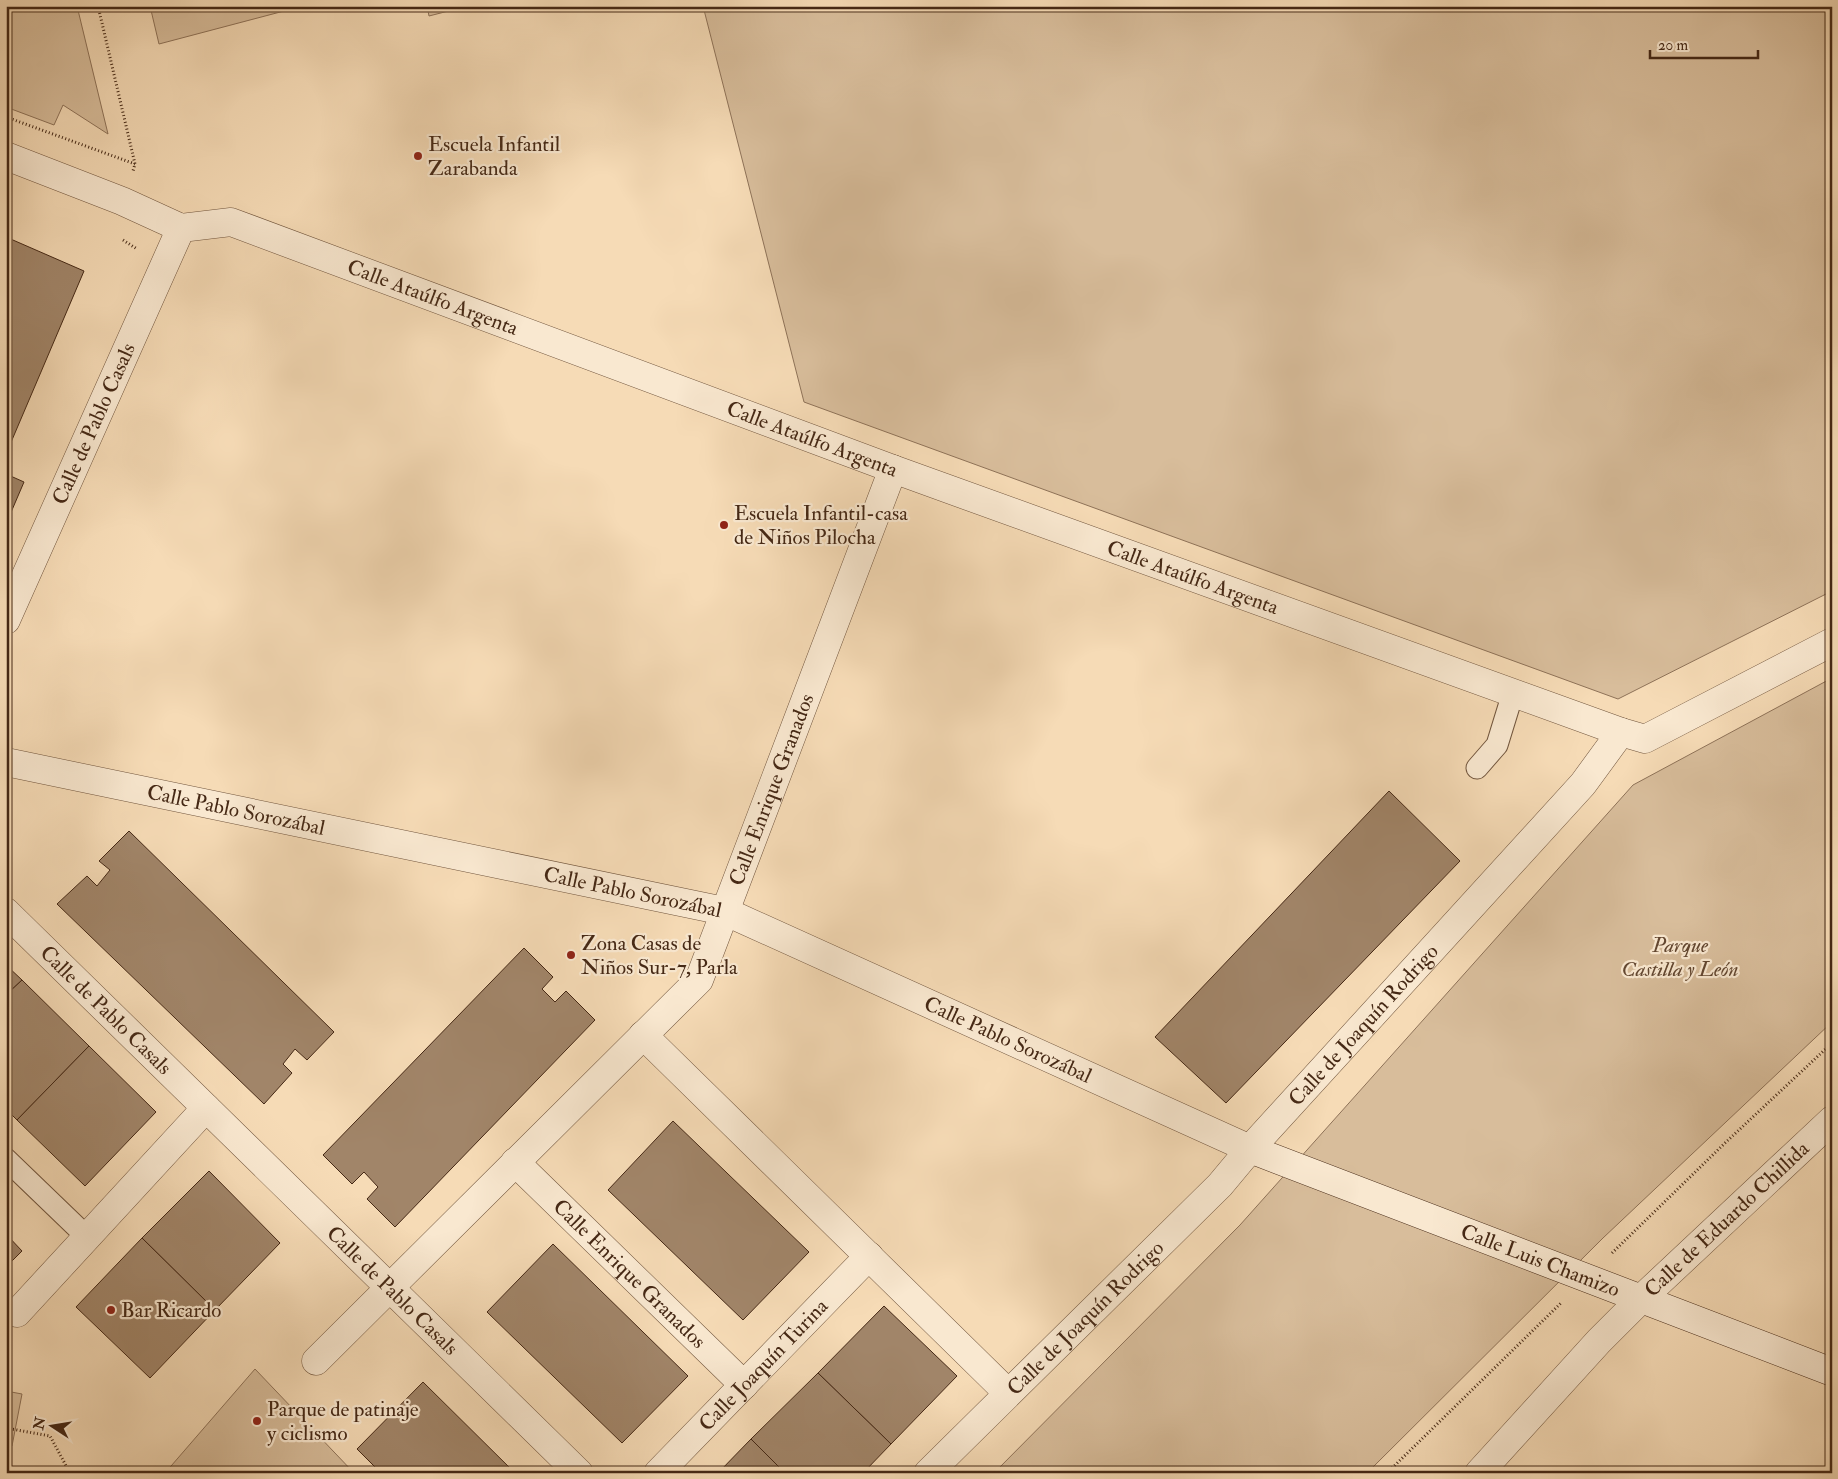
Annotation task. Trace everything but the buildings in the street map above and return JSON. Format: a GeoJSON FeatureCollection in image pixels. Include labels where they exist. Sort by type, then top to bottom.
{"type":"FeatureCollection","features":[{"type":"Feature","properties":{"kind":"street"},"geometry":{"type":"LineString","coordinates":[[6,156],[122,201],[181,228]]}},
{"type":"Feature","properties":{"kind":"street","name":"Calle Ataúlfo Argenta"},"geometry":{"type":"LineString","coordinates":[[181,228],[232,222],[892,469],[1621,732]]}},
{"type":"Feature","properties":{"kind":"street","name":"Calle de Pablo Casals"},"geometry":{"type":"LineString","coordinates":[[6,620],[181,228]]}},
{"type":"Feature","properties":{"kind":"street","name":"Calle Enrique Granados"},"geometry":{"type":"LineString","coordinates":[[316,1361],[699,980],[892,469]]}},
{"type":"Feature","properties":{"kind":"street"},"geometry":{"type":"LineString","coordinates":[[1621,732],[1645,739],[1832,642]]}},
{"type":"Feature","properties":{"kind":"street","name":"Calle de Joaquín Rodrigo"},"geometry":{"type":"LineString","coordinates":[[928,1473],[1220,1185],[1250,1149],[1583,784],[1621,732]]}},
{"type":"Feature","properties":{"kind":"street","name":"Calle Pablo Sorozábal"},"geometry":{"type":"LineString","coordinates":[[6,762],[724,911],[1250,1149]]}},
{"type":"Feature","properties":{"kind":"street","name":"Calle de Pablo Casals"},"geometry":{"type":"LineString","coordinates":[[6,912],[579,1473]]}},
{"type":"Feature","properties":{"kind":"street"},"geometry":{"type":"LineString","coordinates":[[643,1035],[1008,1393]]}},
{"type":"Feature","properties":{"kind":"street"},"geometry":{"type":"LineString","coordinates":[[17,1313],[206,1108]]}},
{"type":"Feature","properties":{"kind":"street","name":"Calle de Eduardo Chillida"},"geometry":{"type":"LineString","coordinates":[[1479,1473],[1599,1341],[1641,1298],[1832,1120]]}},
{"type":"Feature","properties":{"kind":"street","name":"Calle Luis Chamizo"},"geometry":{"type":"LineString","coordinates":[[1250,1149],[1832,1372]]}},
{"type":"Feature","properties":{"kind":"street","name":"Calle Enrique Granados"},"geometry":{"type":"LineString","coordinates":[[515,1162],[744,1386]]}},
{"type":"Feature","properties":{"kind":"street","name":"Calle Joaquín Turina"},"geometry":{"type":"LineString","coordinates":[[658,1473],[869,1256]]}},
{"type":"Feature","properties":{"kind":"lane"},"geometry":{"type":"LineString","coordinates":[[1477,768],[1497,745],[1513,693]]}},
{"type":"Feature","properties":{"kind":"lane"},"geometry":{"type":"LineString","coordinates":[[6,1159],[87,1237]]}},
{"type":"Feature","properties":{"kind":"path"},"geometry":{"type":"LineString","coordinates":[[98,6],[135,164],[112,232],[145,254]]}},
{"type":"Feature","properties":{"kind":"path"},"geometry":{"type":"LineString","coordinates":[[6,117],[135,164]]}},
{"type":"Feature","properties":{"kind":"path"},"geometry":{"type":"LineString","coordinates":[[6,1428],[50,1436],[70,1473]]}},
{"type":"Feature","properties":{"kind":"green space"},"geometry":{"type":"Polygon","coordinates":[[[6,6],[77,6],[108,134],[63,105],[54,125],[6,107],[6,6]]]}},
{"type":"Feature","properties":{"kind":"green space"},"geometry":{"type":"Polygon","coordinates":[[[150,6],[303,6],[159,44],[150,6]]]}},
{"type":"Feature","properties":{"kind":"green space"},"geometry":{"type":"Polygon","coordinates":[[[427,6],[468,6],[429,16],[427,6]]]}},
{"type":"Feature","properties":{"kind":"green space"},"geometry":{"type":"Polygon","coordinates":[[[703,6],[1832,6],[1832,591],[1618,699],[804,402],[703,6]]]}},
{"type":"Feature","properties":{"kind":"green space","name":"Parque Castilla y León"},"geometry":{"type":"Polygon","coordinates":[[[1832,678],[1832,1022],[1603,1238],[1367,1473],[994,1473],[1240,1225],[1633,785],[1832,678]]]}},
{"type":"Feature","properties":{"kind":"green space","name":"Parque de patinaje y ciclismo"},"geometry":{"type":"Polygon","coordinates":[[[255,1369],[354,1473],[165,1473],[255,1369]]]}},
{"type":"Feature","properties":{"kind":"green space"},"geometry":{"type":"Polygon","coordinates":[[[6,1391],[22,1394],[12,1446],[6,1445],[6,1391]]]}},
{"type":"Feature","properties":{"kind":"place","name":"Escuela Infantil Zarabanda"},"geometry":{"type":"Point","coordinates":[418,156]}},
{"type":"Feature","properties":{"kind":"place","name":"Escuela Infantil-casa de Niños Pilocha"},"geometry":{"type":"Point","coordinates":[724,525]}},
{"type":"Feature","properties":{"kind":"place","name":"Zona Casas de Niños Sur-7, Parla"},"geometry":{"type":"Point","coordinates":[571,955]}},
{"type":"Feature","properties":{"kind":"place","name":"Bar Ricardo"},"geometry":{"type":"Point","coordinates":[111,1310]}},
{"type":"Feature","properties":{"kind":"place","name":"Parque de patinaje y ciclismo"},"geometry":{"type":"Point","coordinates":[257,1421]}}]}
